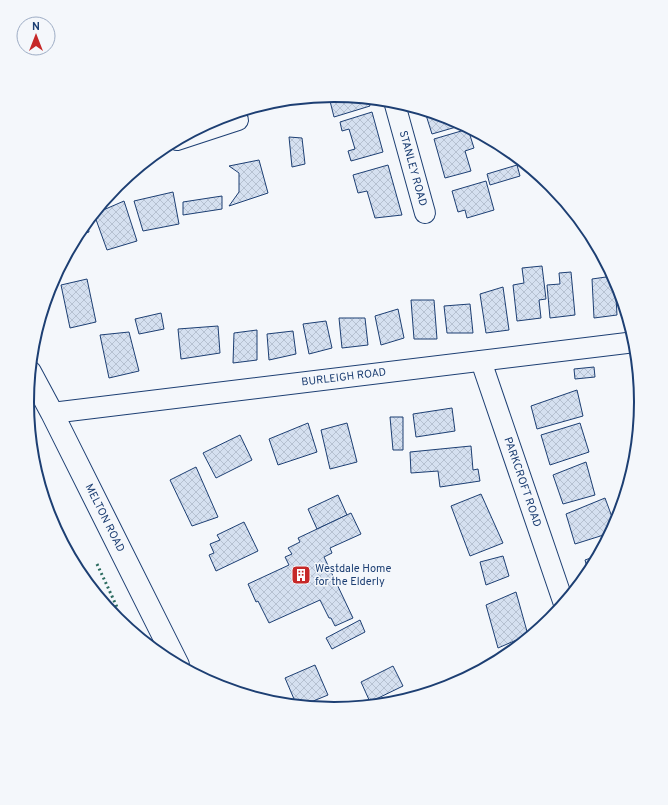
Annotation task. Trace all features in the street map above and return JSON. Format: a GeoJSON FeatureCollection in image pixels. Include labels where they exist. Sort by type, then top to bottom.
{"type":"FeatureCollection","features":[{"type":"Feature","properties":{"kind":"main road","name":"MELTON ROAD"},"geometry":{"type":"LineString","coordinates":[[35,382],[173,655]]}},
{"type":"Feature","properties":{"kind":"street","name":"STANLEY ROAD"},"geometry":{"type":"LineString","coordinates":[[396,109],[425,213]]}},
{"type":"Feature","properties":{"kind":"street"},"geometry":{"type":"LineString","coordinates":[[208,130],[238,120]]}},
{"type":"Feature","properties":{"kind":"street","name":"BURLEIGH ROAD"},"geometry":{"type":"LineString","coordinates":[[52,413],[628,343]]}},
{"type":"Feature","properties":{"kind":"street","name":"PARKCROFT ROAD"},"geometry":{"type":"LineString","coordinates":[[481,361],[562,598]]}},
{"type":"Feature","properties":{"kind":"building"},"geometry":{"type":"Polygon","coordinates":[[[330,102],[370,105],[370,106],[334,117],[330,102]]]}},
{"type":"Feature","properties":{"kind":"building"},"geometry":{"type":"Polygon","coordinates":[[[372,112],[383,152],[351,161],[348,151],[355,149],[349,129],[342,131],[340,122],[372,112]]]}},
{"type":"Feature","properties":{"kind":"building"},"geometry":{"type":"Polygon","coordinates":[[[427,117],[455,127],[432,134],[427,117]]]}},
{"type":"Feature","properties":{"kind":"building"},"geometry":{"type":"Polygon","coordinates":[[[462,131],[470,135],[474,148],[465,151],[471,171],[445,178],[434,139],[462,131]]]}},
{"type":"Feature","properties":{"kind":"building"},"geometry":{"type":"Polygon","coordinates":[[[289,137],[302,138],[305,164],[292,167],[289,137]]]}},
{"type":"Feature","properties":{"kind":"building"},"geometry":{"type":"Polygon","coordinates":[[[259,160],[268,193],[229,206],[239,192],[239,173],[229,166],[259,160]]]}},
{"type":"Feature","properties":{"kind":"building"},"geometry":{"type":"Polygon","coordinates":[[[388,165],[402,215],[375,218],[367,191],[358,193],[353,175],[388,165]]]}},
{"type":"Feature","properties":{"kind":"building"},"geometry":{"type":"Polygon","coordinates":[[[517,165],[520,176],[490,185],[487,174],[517,165]]]}},
{"type":"Feature","properties":{"kind":"building"},"geometry":{"type":"Polygon","coordinates":[[[486,181],[494,210],[467,218],[465,210],[458,212],[452,191],[486,181]]]}},
{"type":"Feature","properties":{"kind":"building"},"geometry":{"type":"Polygon","coordinates":[[[173,192],[179,224],[143,231],[134,201],[173,192]]]}},
{"type":"Feature","properties":{"kind":"building"},"geometry":{"type":"Polygon","coordinates":[[[222,196],[222,209],[183,215],[183,202],[222,196]]]}},
{"type":"Feature","properties":{"kind":"building"},"geometry":{"type":"Polygon","coordinates":[[[124,201],[137,241],[107,250],[96,220],[104,209],[124,201]]]}},
{"type":"Feature","properties":{"kind":"building"},"geometry":{"type":"Polygon","coordinates":[[[542,266],[546,299],[539,300],[541,318],[517,321],[513,285],[524,283],[522,268],[542,266]]]}},
{"type":"Feature","properties":{"kind":"building"},"geometry":{"type":"Polygon","coordinates":[[[571,272],[575,315],[550,318],[547,285],[560,284],[559,273],[571,272]]]}},
{"type":"Feature","properties":{"kind":"building"},"geometry":{"type":"Polygon","coordinates":[[[606,277],[616,301],[617,315],[594,318],[592,279],[606,277]]]}},
{"type":"Feature","properties":{"kind":"building"},"geometry":{"type":"Polygon","coordinates":[[[87,279],[96,322],[70,328],[61,285],[87,279]]]}},
{"type":"Feature","properties":{"kind":"building"},"geometry":{"type":"Polygon","coordinates":[[[503,287],[509,330],[486,333],[480,294],[503,287]]]}},
{"type":"Feature","properties":{"kind":"building"},"geometry":{"type":"Polygon","coordinates":[[[411,300],[434,300],[437,339],[414,339],[411,300]]]}},
{"type":"Feature","properties":{"kind":"building"},"geometry":{"type":"Polygon","coordinates":[[[470,304],[473,333],[447,333],[444,306],[470,304]]]}},
{"type":"Feature","properties":{"kind":"building"},"geometry":{"type":"Polygon","coordinates":[[[398,309],[404,338],[381,345],[375,316],[398,309]]]}},
{"type":"Feature","properties":{"kind":"building"},"geometry":{"type":"Polygon","coordinates":[[[161,313],[164,329],[139,334],[135,319],[161,313]]]}},
{"type":"Feature","properties":{"kind":"building"},"geometry":{"type":"Polygon","coordinates":[[[339,318],[365,318],[368,345],[342,348],[339,318]]]}},
{"type":"Feature","properties":{"kind":"building"},"geometry":{"type":"Polygon","coordinates":[[[326,321],[332,348],[309,354],[303,324],[326,321]]]}},
{"type":"Feature","properties":{"kind":"building"},"geometry":{"type":"Polygon","coordinates":[[[218,326],[220,353],[181,359],[178,329],[218,326]]]}},
{"type":"Feature","properties":{"kind":"building"},"geometry":{"type":"Polygon","coordinates":[[[257,330],[257,360],[233,363],[234,333],[257,330]]]}},
{"type":"Feature","properties":{"kind":"building"},"geometry":{"type":"Polygon","coordinates":[[[293,331],[296,354],[269,360],[267,334],[293,331]]]}},
{"type":"Feature","properties":{"kind":"building"},"geometry":{"type":"Polygon","coordinates":[[[129,332],[139,371],[109,378],[100,335],[129,332]]]}},
{"type":"Feature","properties":{"kind":"building"},"geometry":{"type":"Polygon","coordinates":[[[594,367],[595,377],[575,379],[574,369],[594,367]]]}},
{"type":"Feature","properties":{"kind":"building"},"geometry":{"type":"Polygon","coordinates":[[[577,390],[583,416],[537,429],[531,406],[577,390]]]}},
{"type":"Feature","properties":{"kind":"building"},"geometry":{"type":"Polygon","coordinates":[[[452,408],[455,431],[416,437],[413,414],[452,408]]]}},
{"type":"Feature","properties":{"kind":"building"},"geometry":{"type":"Polygon","coordinates":[[[390,417],[403,417],[403,450],[393,450],[390,417]]]}},
{"type":"Feature","properties":{"kind":"building"},"geometry":{"type":"Polygon","coordinates":[[[308,423],[317,452],[278,465],[269,439],[308,423]]]}},
{"type":"Feature","properties":{"kind":"building"},"geometry":{"type":"Polygon","coordinates":[[[347,423],[357,462],[330,469],[321,430],[347,423]]]}},
{"type":"Feature","properties":{"kind":"building"},"geometry":{"type":"Polygon","coordinates":[[[580,423],[589,452],[550,465],[541,435],[580,423]]]}},
{"type":"Feature","properties":{"kind":"building"},"geometry":{"type":"Polygon","coordinates":[[[240,435],[252,460],[216,478],[203,453],[240,435]]]}},
{"type":"Feature","properties":{"kind":"building"},"geometry":{"type":"Polygon","coordinates":[[[471,446],[473,470],[478,469],[480,481],[440,487],[438,471],[411,473],[410,452],[471,446]]]}},
{"type":"Feature","properties":{"kind":"building"},"geometry":{"type":"Polygon","coordinates":[[[586,462],[595,495],[563,504],[553,475],[586,462]]]}},
{"type":"Feature","properties":{"kind":"building"},"geometry":{"type":"Polygon","coordinates":[[[196,467],[218,517],[192,526],[170,480],[196,467]]]}},
{"type":"Feature","properties":{"kind":"building"},"geometry":{"type":"Polygon","coordinates":[[[481,494],[503,543],[470,556],[451,506],[481,494]]]}},
{"type":"Feature","properties":{"kind":"building"},"geometry":{"type":"Polygon","coordinates":[[[338,495],[347,515],[317,529],[308,509],[338,495]]]}},
{"type":"Feature","properties":{"kind":"building"},"geometry":{"type":"Polygon","coordinates":[[[605,498],[612,516],[603,535],[575,544],[566,514],[605,498]]]}},
{"type":"Feature","properties":{"kind":"building","name":"Westdale Home for the Elderly"},"geometry":{"type":"Polygon","coordinates":[[[351,513],[361,534],[330,548],[332,553],[324,557],[353,618],[335,626],[320,600],[269,623],[258,601],[256,602],[248,584],[289,565],[285,557],[292,554],[288,548],[300,542],[298,538],[351,513]]]}},
{"type":"Feature","properties":{"kind":"building"},"geometry":{"type":"Polygon","coordinates":[[[244,522],[258,551],[216,571],[209,555],[214,553],[210,544],[220,540],[217,535],[244,522]]]}},
{"type":"Feature","properties":{"kind":"building"},"geometry":{"type":"Polygon","coordinates":[[[503,556],[509,576],[486,585],[480,562],[503,556]]]}},
{"type":"Feature","properties":{"kind":"building"},"geometry":{"type":"Polygon","coordinates":[[[591,558],[586,564],[585,560],[591,558]]]}},
{"type":"Feature","properties":{"kind":"building"},"geometry":{"type":"Polygon","coordinates":[[[516,592],[527,632],[520,639],[498,648],[486,605],[516,592]]]}},
{"type":"Feature","properties":{"kind":"building"},"geometry":{"type":"Polygon","coordinates":[[[360,620],[365,632],[332,649],[326,638],[360,620]]]}},
{"type":"Feature","properties":{"kind":"building"},"geometry":{"type":"Polygon","coordinates":[[[315,665],[328,695],[311,702],[294,700],[285,678],[315,665]]]}},
{"type":"Feature","properties":{"kind":"building"},"geometry":{"type":"Polygon","coordinates":[[[393,666],[403,686],[375,700],[369,700],[361,682],[393,666]]]}},
{"type":"Feature","properties":{"kind":"hedge"},"geometry":{"type":"LineString","coordinates":[[97,564],[117,607],[115,608]]}},
{"type":"Feature","properties":{"kind":"place","name":"Westdale Home for the Elderly"},"geometry":{"type":"Point","coordinates":[301,575]}}]}
